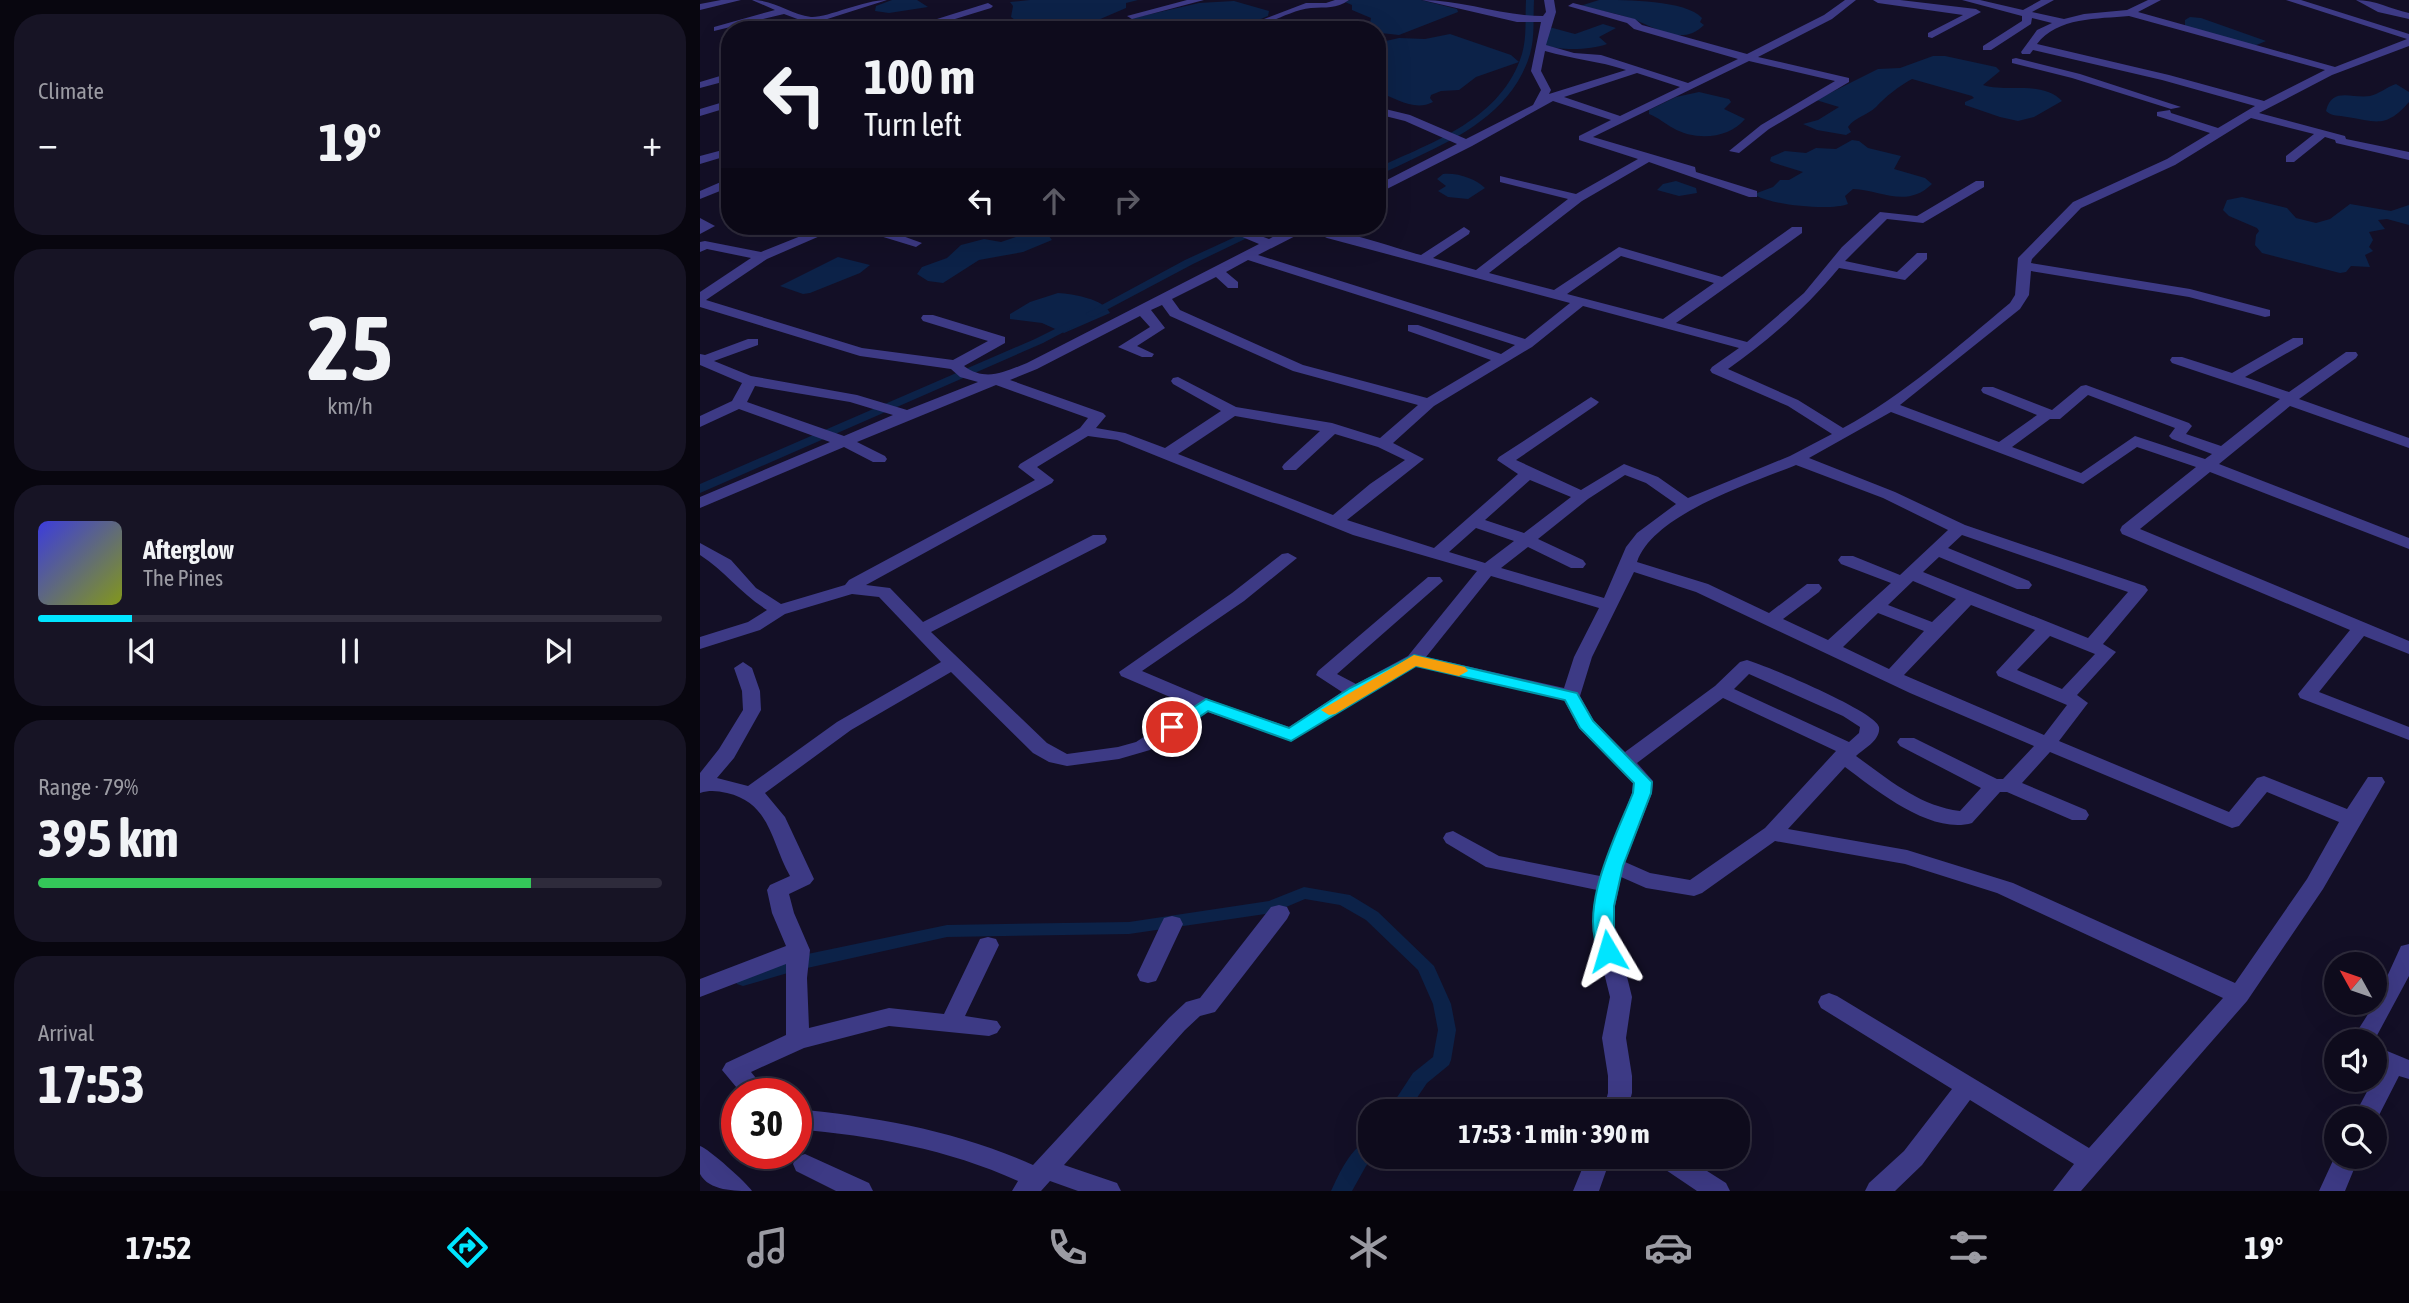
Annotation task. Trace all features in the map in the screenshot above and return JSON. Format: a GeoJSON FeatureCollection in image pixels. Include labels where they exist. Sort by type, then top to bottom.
{"type":"FeatureCollection","features":[{"type":"Feature","properties":{"kind":"street"},"geometry":{"type":"LineString","coordinates":[[700,7],[736,0]]}},
{"type":"Feature","properties":{"kind":"street"},"geometry":{"type":"LineString","coordinates":[[757,0],[813,20],[882,0]]}},
{"type":"Feature","properties":{"kind":"street"},"geometry":{"type":"LineString","coordinates":[[1132,16],[1199,0]]}},
{"type":"Feature","properties":{"kind":"street"},"geometry":{"type":"LineString","coordinates":[[1265,21],[1309,5],[1327,6],[1344,0]]}},
{"type":"Feature","properties":{"kind":"street"},"geometry":{"type":"LineString","coordinates":[[1427,0],[1517,19],[1594,0]]}},
{"type":"Feature","properties":{"kind":"street"},"geometry":{"type":"LineString","coordinates":[[1753,194],[1685,172],[1691,170],[1583,138],[1828,17],[1852,0]]}},
{"type":"Feature","properties":{"kind":"street"},"geometry":{"type":"LineString","coordinates":[[1878,0],[1974,13]]}},
{"type":"Feature","properties":{"kind":"street"},"geometry":{"type":"LineString","coordinates":[[1967,0],[1991,2],[2062,22]]}},
{"type":"Feature","properties":{"kind":"street"},"geometry":{"type":"LineString","coordinates":[[2025,13],[2049,0]]}},
{"type":"Feature","properties":{"kind":"street"},"geometry":{"type":"LineString","coordinates":[[2129,13],[2156,0]]}},
{"type":"Feature","properties":{"kind":"street"},"geometry":{"type":"LineString","coordinates":[[2291,0],[2409,37]]}},
{"type":"Feature","properties":{"kind":"street"},"geometry":{"type":"LineString","coordinates":[[2361,0],[2374,2],[2382,10],[2409,16]]}},
{"type":"Feature","properties":{"kind":"street"},"geometry":{"type":"LineString","coordinates":[[1931,35],[1991,2]]}},
{"type":"Feature","properties":{"kind":"street"},"geometry":{"type":"LineString","coordinates":[[937,21],[988,6]]}},
{"type":"Feature","properties":{"kind":"street"},"geometry":{"type":"LineString","coordinates":[[1573,6],[1631,20],[1638,27],[1748,58],[1845,80],[1775,120],[1735,151]]}},
{"type":"Feature","properties":{"kind":"street"},"geometry":{"type":"LineString","coordinates":[[745,21],[783,10]]}},
{"type":"Feature","properties":{"kind":"street"},"geometry":{"type":"LineString","coordinates":[[1386,185],[1530,112],[1542,100],[1546,90],[1536,71],[1546,13]]}},
{"type":"Feature","properties":{"kind":"street"},"geometry":{"type":"LineString","coordinates":[[1987,48],[2027,22],[2025,13]]}},
{"type":"Feature","properties":{"kind":"street"},"geometry":{"type":"LineString","coordinates":[[2217,132],[2161,114],[2175,107],[2087,79],[2016,61],[2044,29],[2084,17],[2129,13],[2335,70]]}},
{"type":"Feature","properties":{"kind":"street"},"geometry":{"type":"LineString","coordinates":[[783,21],[800,16]]}},
{"type":"Feature","properties":{"kind":"street"},"geometry":{"type":"LineString","coordinates":[[1618,1099],[1620,1076],[1614,1038],[1621,997],[1604,928],[1604,906],[1642,793],[1643,782],[1586,724],[1571,696],[1583,657],[1628,565],[1632,551],[1643,537],[1687,505],[1796,459],[1890,406],[2003,318],[2022,295],[2023,266],[2031,250],[2077,205],[2171,162],[2217,132],[2335,70],[2409,42]]}},
{"type":"Feature","properties":{"kind":"street"},"geometry":{"type":"LineString","coordinates":[[2031,46],[2165,77],[2341,138],[2340,141],[2409,156]]}},
{"type":"Feature","properties":{"kind":"street"},"geometry":{"type":"LineString","coordinates":[[1542,47],[1573,56],[1597,57],[1691,87]]}},
{"type":"Feature","properties":{"kind":"street"},"geometry":{"type":"LineString","coordinates":[[2391,50],[2409,55]]}},
{"type":"Feature","properties":{"kind":"street"},"geometry":{"type":"LineString","coordinates":[[1542,100],[1640,69]]}},
{"type":"Feature","properties":{"kind":"street"},"geometry":{"type":"LineString","coordinates":[[700,85],[721,79]]}},
{"type":"Feature","properties":{"kind":"street"},"geometry":{"type":"LineString","coordinates":[[1556,97],[1621,120]]}},
{"type":"Feature","properties":{"kind":"street"},"geometry":{"type":"LineString","coordinates":[[700,113],[721,106]]}},
{"type":"Feature","properties":{"kind":"street"},"geometry":{"type":"LineString","coordinates":[[1386,113],[1399,118],[1406,117],[1465,143]]}},
{"type":"Feature","properties":{"kind":"street"},"geometry":{"type":"LineString","coordinates":[[2290,159],[2323,133]]}},
{"type":"Feature","properties":{"kind":"street"},"geometry":{"type":"LineString","coordinates":[[700,160],[721,154]]}},
{"type":"Feature","properties":{"kind":"street"},"geometry":{"type":"LineString","coordinates":[[1480,273],[1578,198],[1648,158]]}},
{"type":"Feature","properties":{"kind":"street"},"geometry":{"type":"LineString","coordinates":[[1504,179],[1578,198]]}},
{"type":"Feature","properties":{"kind":"street"},"geometry":{"type":"LineString","coordinates":[[1843,434],[1793,403],[1717,370],[1750,347],[1809,296],[1836,263],[1884,215],[1919,219],[1980,184]]}},
{"type":"Feature","properties":{"kind":"street"},"geometry":{"type":"LineString","coordinates":[[700,195],[721,186]]}},
{"type":"Feature","properties":{"kind":"street"},"geometry":{"type":"LineString","coordinates":[[700,222],[709,226],[700,230]]}},
{"type":"Feature","properties":{"kind":"street"},"geometry":{"type":"LineString","coordinates":[[1425,258],[1464,230]]}},
{"type":"Feature","properties":{"kind":"street"},"geometry":{"type":"LineString","coordinates":[[1664,325],[1797,230]]}},
{"type":"Feature","properties":{"kind":"street"},"geometry":{"type":"LineString","coordinates":[[700,298],[762,256],[814,235]]}},
{"type":"Feature","properties":{"kind":"street"},"geometry":{"type":"LineString","coordinates":[[891,235],[916,243]]}},
{"type":"Feature","properties":{"kind":"street"},"geometry":{"type":"LineString","coordinates":[[1244,235],[1263,242]]}},
{"type":"Feature","properties":{"kind":"street"},"geometry":{"type":"LineString","coordinates":[[700,503],[901,413],[994,382],[1143,310],[1245,255],[1263,242],[1281,235]]}},
{"type":"Feature","properties":{"kind":"street"},"geometry":{"type":"LineString","coordinates":[[1332,235],[1750,347]]}},
{"type":"Feature","properties":{"kind":"street"},"geometry":{"type":"LineString","coordinates":[[700,248],[705,246],[762,256]]}},
{"type":"Feature","properties":{"kind":"street"},"geometry":{"type":"LineString","coordinates":[[1556,295],[1619,251],[1724,282]]}},
{"type":"Feature","properties":{"kind":"street"},"geometry":{"type":"LineString","coordinates":[[1245,255],[1527,344]]}},
{"type":"Feature","properties":{"kind":"street"},"geometry":{"type":"LineString","coordinates":[[1836,263],[1900,277],[1922,256]]}},
{"type":"Feature","properties":{"kind":"street"},"geometry":{"type":"LineString","coordinates":[[2023,266],[2190,293],[2265,313]]}},
{"type":"Feature","properties":{"kind":"street"},"geometry":{"type":"LineString","coordinates":[[1216,270],[1233,285]]}},
{"type":"Feature","properties":{"kind":"street"},"geometry":{"type":"LineString","coordinates":[[1163,298],[1175,313],[1298,368],[1429,403]]}},
{"type":"Feature","properties":{"kind":"street"},"geometry":{"type":"LineString","coordinates":[[1383,444],[1429,403],[1527,344],[1580,302]]}},
{"type":"Feature","properties":{"kind":"street"},"geometry":{"type":"LineString","coordinates":[[700,303],[860,352],[957,367],[976,378],[1097,416],[1086,430],[1027,467],[1046,480],[891,562],[851,589]]}},
{"type":"Feature","properties":{"kind":"street"},"geometry":{"type":"LineString","coordinates":[[1143,310],[1158,328],[1125,347],[1147,354]]}},
{"type":"Feature","properties":{"kind":"street"},"geometry":{"type":"LineString","coordinates":[[928,318],[1000,340],[957,367]]}},
{"type":"Feature","properties":{"kind":"street"},"geometry":{"type":"LineString","coordinates":[[1413,328],[1503,359]]}},
{"type":"Feature","properties":{"kind":"street"},"geometry":{"type":"LineString","coordinates":[[2233,378],[2298,341]]}},
{"type":"Feature","properties":{"kind":"street"},"geometry":{"type":"LineString","coordinates":[[701,359],[753,342]]}},
{"type":"Feature","properties":{"kind":"street"},"geometry":{"type":"LineString","coordinates":[[2351,355],[2289,399],[2128,530],[2409,648]]}},
{"type":"Feature","properties":{"kind":"street"},"geometry":{"type":"LineString","coordinates":[[701,359],[710,366],[751,380],[867,403],[901,413]]}},
{"type":"Feature","properties":{"kind":"street"},"geometry":{"type":"LineString","coordinates":[[2177,360],[2409,443]]}},
{"type":"Feature","properties":{"kind":"street"},"geometry":{"type":"LineString","coordinates":[[700,422],[738,404],[751,380]]}},
{"type":"Feature","properties":{"kind":"street"},"geometry":{"type":"LineString","coordinates":[[1178,381],[1232,411],[1332,428],[1383,444],[1416,459],[1376,487],[1335,522]]}},
{"type":"Feature","properties":{"kind":"street"},"geometry":{"type":"LineString","coordinates":[[1988,390],[2055,416],[2086,389],[2184,426],[2177,436],[2223,452]]}},
{"type":"Feature","properties":{"kind":"street"},"geometry":{"type":"LineString","coordinates":[[1582,496],[1505,460],[1591,402]]}},
{"type":"Feature","properties":{"kind":"street"},"geometry":{"type":"LineString","coordinates":[[738,404],[842,441],[879,460]]}},
{"type":"Feature","properties":{"kind":"street"},"geometry":{"type":"LineString","coordinates":[[1890,406],[2083,480],[2135,441],[2207,465],[2409,544]]}},
{"type":"Feature","properties":{"kind":"street"},"geometry":{"type":"LineString","coordinates":[[1166,455],[1232,411]]}},
{"type":"Feature","properties":{"kind":"street"},"geometry":{"type":"LineString","coordinates":[[2002,447],[2048,414]]}},
{"type":"Feature","properties":{"kind":"street"},"geometry":{"type":"LineString","coordinates":[[1290,467],[1332,428]]}},
{"type":"Feature","properties":{"kind":"street"},"geometry":{"type":"LineString","coordinates":[[1086,430],[1119,436],[1335,522],[1609,605]]}},
{"type":"Feature","properties":{"kind":"street"},"geometry":{"type":"LineString","coordinates":[[1796,459],[1889,495],[1959,529],[2139,590],[2091,646]]}},
{"type":"Feature","properties":{"kind":"street"},"geometry":{"type":"LineString","coordinates":[[1288,558],[1238,597],[1128,672],[1206,705],[1291,735],[1356,692],[1414,660],[1487,570],[1582,496],[1624,468],[1652,480],[1687,505]]}},
{"type":"Feature","properties":{"kind":"street"},"geometry":{"type":"LineString","coordinates":[[1438,554],[1528,473]]}},
{"type":"Feature","properties":{"kind":"street"},"geometry":{"type":"LineString","coordinates":[[1474,522],[1525,539],[1577,564]]}},
{"type":"Feature","properties":{"kind":"street"},"geometry":{"type":"LineString","coordinates":[[1831,649],[1959,529]]}},
{"type":"Feature","properties":{"kind":"street"},"geometry":{"type":"LineString","coordinates":[[921,630],[1098,539]]}},
{"type":"Feature","properties":{"kind":"street"},"geometry":{"type":"LineString","coordinates":[[700,548],[725,564],[750,592],[779,610]]}},
{"type":"Feature","properties":{"kind":"street"},"geometry":{"type":"LineString","coordinates":[[1937,550],[2024,585]]}},
{"type":"Feature","properties":{"kind":"street"},"geometry":{"type":"LineString","coordinates":[[1847,560],[1968,598],[2107,652],[2065,697]]}},
{"type":"Feature","properties":{"kind":"street"},"geometry":{"type":"LineString","coordinates":[[1628,565],[1702,588],[1892,677],[2232,821],[2264,783],[2351,819]]}},
{"type":"Feature","properties":{"kind":"street"},"geometry":{"type":"LineString","coordinates":[[1356,692],[1325,675],[1434,581]]}},
{"type":"Feature","properties":{"kind":"street"},"geometry":{"type":"LineString","coordinates":[[1770,621],[1813,588]]}},
{"type":"Feature","properties":{"kind":"street"},"geometry":{"type":"LineString","coordinates":[[700,643],[754,626],[779,610],[851,589],[884,592],[953,664],[1040,748],[1056,757],[1068,760],[1143,746],[1206,705]]}},
{"type":"Feature","properties":{"kind":"street"},"geometry":{"type":"LineString","coordinates":[[1892,677],[1935,629],[1968,598]]}},
{"type":"Feature","properties":{"kind":"street"},"geometry":{"type":"LineString","coordinates":[[1875,606],[1935,629]]}},
{"type":"Feature","properties":{"kind":"street"},"geometry":{"type":"LineString","coordinates":[[2361,628],[2307,694],[2409,734]]}},
{"type":"Feature","properties":{"kind":"street"},"geometry":{"type":"LineString","coordinates":[[1722,690],[1847,753],[1903,798],[1945,818],[1965,818],[2047,744],[2079,703],[2004,672],[2047,629]]}},
{"type":"Feature","properties":{"kind":"street"},"geometry":{"type":"LineString","coordinates":[[1414,660],[1571,696]]}},
{"type":"Feature","properties":{"kind":"street"},"geometry":{"type":"LineString","coordinates":[[752,793],[844,726],[953,664]]}},
{"type":"Feature","properties":{"kind":"street"},"geometry":{"type":"LineString","coordinates":[[1453,838],[1493,862],[1695,888],[1772,833],[1847,753],[1867,737],[1869,724],[1830,703],[1746,666],[1722,690],[1625,762]]}},
{"type":"Feature","properties":{"kind":"street"},"geometry":{"type":"LineString","coordinates":[[743,668],[751,691],[752,710],[727,753],[701,784],[752,793],[769,805],[777,816],[792,864],[803,879],[778,890],[783,913],[800,950],[796,978],[798,1040]]}},
{"type":"Feature","properties":{"kind":"street"},"geometry":{"type":"LineString","coordinates":[[1907,742],[2002,786],[2079,815]]}},
{"type":"Feature","properties":{"kind":"street"},"geometry":{"type":"LineString","coordinates":[[2066,1191],[2239,995],[2315,884],[2375,782]]}},
{"type":"Feature","properties":{"kind":"street"},"geometry":{"type":"LineString","coordinates":[[1772,833],[1907,857],[2005,888],[2239,995]]}},
{"type":"Feature","properties":{"kind":"street"},"geometry":{"type":"LineString","coordinates":[[1035,1179],[1177,1024],[1194,1008],[1207,1006],[1279,913]]}},
{"type":"Feature","properties":{"kind":"street"},"geometry":{"type":"LineString","coordinates":[[1148,975],[1172,925]]}},
{"type":"Feature","properties":{"kind":"street"},"geometry":{"type":"LineString","coordinates":[[950,1024],[988,945]]}},
{"type":"Feature","properties":{"kind":"street"},"geometry":{"type":"LineString","coordinates":[[700,988],[800,950]]}},
{"type":"Feature","properties":{"kind":"street"},"geometry":{"type":"LineString","coordinates":[[2369,1029],[2386,1002],[2409,952]]}},
{"type":"Feature","properties":{"kind":"street"},"geometry":{"type":"LineString","coordinates":[[1829,1002],[2091,1162]]}},
{"type":"Feature","properties":{"kind":"street"},"geometry":{"type":"LineString","coordinates":[[742,1078],[734,1070],[798,1040],[889,1017],[989,1027]]}},
{"type":"Feature","properties":{"kind":"street"},"geometry":{"type":"LineString","coordinates":[[2371,1106],[2393,1063]]}},
{"type":"Feature","properties":{"kind":"street"},"geometry":{"type":"LineString","coordinates":[[1878,1191],[1913,1158],[1967,1087]]}},
{"type":"Feature","properties":{"kind":"street"},"geometry":{"type":"LineString","coordinates":[[812,1121],[856,1125],[919,1139],[1011,1166],[1035,1179],[1108,1191]]}},
{"type":"Feature","properties":{"kind":"street"},"geometry":{"type":"LineString","coordinates":[[700,1156],[715,1174],[739,1191]]}},
{"type":"Feature","properties":{"kind":"street"},"geometry":{"type":"LineString","coordinates":[[812,1167],[860,1191]]}},
{"type":"Feature","properties":{"kind":"street"},"geometry":{"type":"LineString","coordinates":[[1586,1191],[1594,1169]]}},
{"type":"Feature","properties":{"kind":"street"},"geometry":{"type":"LineString","coordinates":[[1684,1169],[1717,1191]]}},
{"type":"Feature","properties":{"kind":"street"},"geometry":{"type":"LineString","coordinates":[[2332,1191],[2342,1169]]}},
{"type":"Feature","properties":{"kind":"water"},"geometry":{"type":"Polygon","coordinates":[[[892,0],[917,0],[928,7],[889,13],[875,11],[876,6],[892,0]]]}},
{"type":"Feature","properties":{"kind":"water"},"geometry":{"type":"Polygon","coordinates":[[[1138,0],[1126,3],[1126,8],[1096,21],[1016,21],[1011,17],[1013,6],[1010,2],[1138,0]]]}},
{"type":"Feature","properties":{"kind":"water"},"geometry":{"type":"Polygon","coordinates":[[[1421,0],[1457,9],[1458,12],[1399,35],[1386,34],[1386,21],[1370,21],[1371,18],[1352,10],[1352,5],[1345,2],[1421,0]]]}},
{"type":"Feature","properties":{"kind":"water"},"geometry":{"type":"Polygon","coordinates":[[[1599,0],[1669,4],[1694,12],[1702,18],[1700,22],[1704,25],[1687,35],[1669,34],[1627,17],[1580,6],[1599,0]]]}},
{"type":"Feature","properties":{"kind":"water"},"geometry":{"type":"Polygon","coordinates":[[[1234,1],[1269,11],[1268,16],[1256,21],[1120,21],[1199,3],[1234,1]]]}},
{"type":"Feature","properties":{"kind":"water"},"geometry":{"type":"Polygon","coordinates":[[[2190,17],[2201,18],[2266,41],[2254,46],[2185,27],[2185,20],[2190,17]]]}},
{"type":"Feature","properties":{"kind":"water"},"geometry":{"type":"Polygon","coordinates":[[[1603,24],[1616,28],[1599,37],[1607,44],[1576,49],[1545,45],[1549,27],[1575,34],[1603,24]]]}},
{"type":"Feature","properties":{"kind":"water"},"geometry":{"type":"Polygon","coordinates":[[[1450,34],[1511,55],[1519,62],[1476,77],[1459,90],[1441,91],[1431,95],[1433,102],[1426,105],[1412,105],[1386,96],[1386,41],[1399,38],[1425,39],[1450,34]]]}},
{"type":"Feature","properties":{"kind":"water"},"geometry":{"type":"Polygon","coordinates":[[[1933,56],[1996,67],[2000,71],[1983,85],[2045,91],[2062,101],[2034,117],[2018,121],[1965,105],[1965,102],[1974,98],[1972,96],[1912,79],[1892,92],[1873,110],[1854,121],[1848,127],[1851,132],[1846,135],[1817,130],[1803,124],[1818,120],[1839,107],[1816,100],[1878,69],[1900,68],[1933,56]]]}},
{"type":"Feature","properties":{"kind":"water"},"geometry":{"type":"Polygon","coordinates":[[[2396,84],[2409,92],[2409,102],[2387,119],[2367,120],[2333,115],[2326,111],[2329,103],[2338,96],[2370,96],[2396,84]]]}},
{"type":"Feature","properties":{"kind":"water"},"geometry":{"type":"Polygon","coordinates":[[[1699,92],[1729,99],[1731,102],[1724,109],[1745,119],[1730,131],[1701,136],[1682,132],[1649,114],[1649,110],[1676,97],[1699,92]]]}},
{"type":"Feature","properties":{"kind":"water"},"geometry":{"type":"Polygon","coordinates":[[[1852,140],[1859,141],[1868,148],[1901,156],[1894,169],[1925,178],[1932,184],[1922,191],[1903,197],[1853,189],[1845,196],[1848,204],[1829,207],[1789,204],[1757,196],[1757,193],[1773,187],[1780,180],[1789,180],[1803,172],[1774,163],[1770,161],[1771,157],[1785,151],[1806,153],[1816,148],[1836,149],[1852,140]]]}},
{"type":"Feature","properties":{"kind":"water"},"geometry":{"type":"Polygon","coordinates":[[[1443,174],[1466,177],[1485,188],[1468,199],[1448,197],[1438,191],[1446,186],[1437,179],[1443,174]]]}},
{"type":"Feature","properties":{"kind":"water"},"geometry":{"type":"Polygon","coordinates":[[[1676,181],[1696,188],[1697,193],[1679,196],[1657,190],[1663,184],[1676,181]]]}},
{"type":"Feature","properties":{"kind":"water"},"geometry":{"type":"Polygon","coordinates":[[[2242,197],[2287,208],[2296,218],[2316,223],[2330,219],[2350,204],[2391,211],[2409,205],[2409,225],[2387,219],[2378,220],[2385,229],[2369,232],[2373,240],[2369,247],[2373,251],[2365,255],[2370,267],[2351,266],[2346,272],[2340,273],[2262,253],[2255,245],[2259,231],[2257,228],[2229,216],[2223,210],[2227,200],[2242,197]]]}},
{"type":"Feature","properties":{"kind":"water"},"geometry":{"type":"Polygon","coordinates":[[[1021,235],[1048,235],[1052,240],[1023,252],[979,260],[943,283],[928,281],[917,274],[922,267],[947,258],[961,245],[984,239],[1001,242],[1021,235]]]}},
{"type":"Feature","properties":{"kind":"water"},"geometry":{"type":"Polygon","coordinates":[[[838,257],[870,265],[860,273],[810,293],[803,294],[780,286],[838,257]]]}},
{"type":"Feature","properties":{"kind":"water"},"geometry":{"type":"Polygon","coordinates":[[[1058,293],[1095,301],[1110,313],[1064,333],[1042,323],[1010,319],[1010,314],[1030,302],[1058,293]]]}},
{"type":"Feature","properties":{"kind":"waterway"},"geometry":{"type":"LineString","coordinates":[[1386,168],[1466,128],[1486,114],[1503,97],[1517,77],[1526,54],[1530,0]]}},
{"type":"Feature","properties":{"kind":"waterway"},"geometry":{"type":"LineString","coordinates":[[1091,314],[1189,262],[1248,235]]}},
{"type":"Feature","properties":{"kind":"waterway"},"geometry":{"type":"LineString","coordinates":[[700,489],[1039,341],[1073,323]]}},
{"type":"Feature","properties":{"kind":"waterway"},"geometry":{"type":"LineString","coordinates":[[743,979],[798,963],[947,931],[1129,928],[1272,907],[1304,893],[1344,899],[1372,916],[1425,966],[1442,1004],[1447,1030],[1442,1060],[1420,1078],[1406,1099]]}},
{"type":"Feature","properties":{"kind":"waterway"},"geometry":{"type":"LineString","coordinates":[[1341,1191],[1358,1162]]}},
{"type":"Feature","properties":{"kind":"slow traffic"},"geometry":{"type":"LineString","coordinates":[[1329,710],[1414,660],[1459,671]]}},
{"type":"Feature","properties":{"kind":"route"},"geometry":{"type":"LineString","coordinates":[[1172,727],[1206,705],[1291,735],[1356,692],[1414,660],[1571,696],[1577,712],[1586,724],[1643,782],[1635,814],[1613,866],[1604,906],[1608,951]]}}]}
